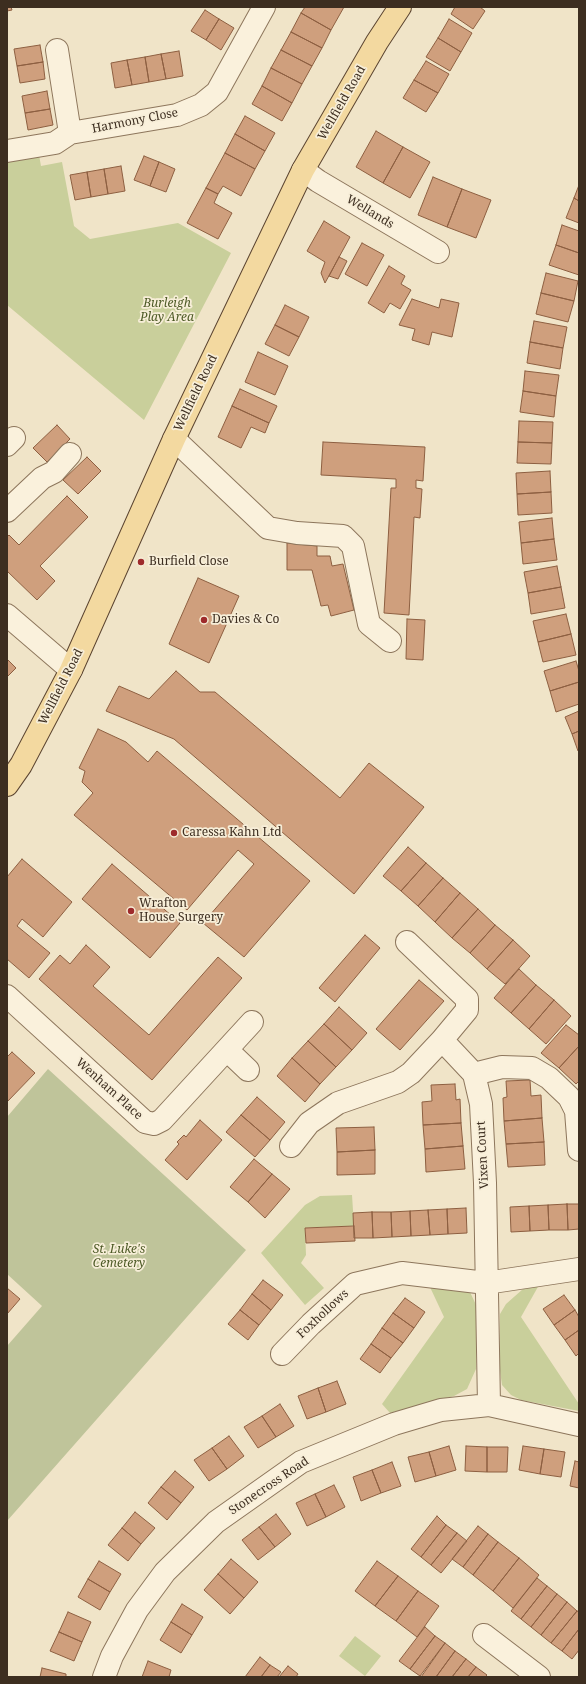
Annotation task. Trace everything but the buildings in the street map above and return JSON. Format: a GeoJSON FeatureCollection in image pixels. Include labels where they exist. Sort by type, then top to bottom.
{"type":"FeatureCollection","features":[{"type":"Feature","properties":{"kind":"main road","name":"Wellfield Road"},"geometry":{"type":"LineString","coordinates":[[7,785],[21,764],[72,670],[174,439],[303,170],[377,42],[400,7]]}},
{"type":"Feature","properties":{"kind":"street","name":"Harmony Close"},"geometry":{"type":"LineString","coordinates":[[7,151],[55,143],[70,133],[177,115],[201,105],[217,92],[264,7]]}},
{"type":"Feature","properties":{"kind":"street"},"geometry":{"type":"LineString","coordinates":[[57,50],[70,133]]}},
{"type":"Feature","properties":{"kind":"street","name":"Wellands"},"geometry":{"type":"LineString","coordinates":[[303,170],[318,181],[438,252]]}},
{"type":"Feature","properties":{"kind":"street"},"geometry":{"type":"LineString","coordinates":[[174,439],[268,528],[297,533],[343,536],[353,546],[369,624],[390,641]]}},
{"type":"Feature","properties":{"kind":"street"},"geometry":{"type":"LineString","coordinates":[[7,511],[42,478],[54,472],[70,454]]}},
{"type":"Feature","properties":{"kind":"street"},"geometry":{"type":"LineString","coordinates":[[7,615],[72,670]]}},
{"type":"Feature","properties":{"kind":"street"},"geometry":{"type":"LineString","coordinates":[[291,1146],[309,1123],[338,1104],[398,1082],[411,1073],[442,1040],[467,1010],[466,999],[407,942]]}},
{"type":"Feature","properties":{"kind":"street","name":"Wenham Place"},"geometry":{"type":"LineString","coordinates":[[7,996],[145,1122],[154,1124],[162,1120],[252,1022]]}},
{"type":"Feature","properties":{"kind":"street"},"geometry":{"type":"LineString","coordinates":[[442,1040],[474,1074],[502,1067],[532,1068],[549,1078],[569,1097],[576,1111],[579,1150]]}},
{"type":"Feature","properties":{"kind":"street"},"geometry":{"type":"LineString","coordinates":[[227,1050],[248,1070]]}},
{"type":"Feature","properties":{"kind":"street","name":"Vixen Court"},"geometry":{"type":"LineString","coordinates":[[474,1074],[481,1112],[485,1183],[486,1283]]}},
{"type":"Feature","properties":{"kind":"street","name":"Foxhollows"},"geometry":{"type":"LineString","coordinates":[[282,1354],[311,1324],[355,1284],[402,1273],[486,1283],[579,1269]]}},
{"type":"Feature","properties":{"kind":"street"},"geometry":{"type":"LineString","coordinates":[[486,1283],[489,1405]]}},
{"type":"Feature","properties":{"kind":"street","name":"Stonecross Road"},"geometry":{"type":"LineString","coordinates":[[104,1677],[112,1656],[137,1610],[165,1572],[216,1522],[301,1462],[394,1424],[441,1410],[489,1405],[579,1424]]}},
{"type":"Feature","properties":{"kind":"street"},"geometry":{"type":"LineString","coordinates":[[484,1635],[539,1677]]}},
{"type":"Feature","properties":{"kind":"green space","name":"Burleigh Play Area"},"geometry":{"type":"Polygon","coordinates":[[[39,155],[41,166],[62,162],[74,226],[90,239],[178,223],[231,253],[144,420],[7,305],[7,161],[39,155]]]}},
{"type":"Feature","properties":{"kind":"green space","name":"St. Luke's Cemetery"},"geometry":{"type":"Polygon","coordinates":[[[48,1069],[246,1250],[7,1521],[7,1346],[42,1306],[7,1274],[7,1117],[48,1069]]]}},
{"type":"Feature","properties":{"kind":"green space"},"geometry":{"type":"Polygon","coordinates":[[[352,1195],[354,1226],[305,1228],[306,1255],[301,1263],[324,1288],[305,1305],[261,1253],[305,1205],[320,1196],[352,1195]]]}},
{"type":"Feature","properties":{"kind":"green space"},"geometry":{"type":"Polygon","coordinates":[[[429,1285],[470,1292],[477,1307],[476,1369],[467,1389],[454,1396],[390,1413],[382,1404],[444,1317],[429,1285]]]}},
{"type":"Feature","properties":{"kind":"green space"},"geometry":{"type":"Polygon","coordinates":[[[539,1285],[521,1317],[579,1404],[579,1411],[521,1400],[511,1395],[502,1385],[500,1371],[500,1314],[506,1304],[523,1289],[539,1285]]]}},
{"type":"Feature","properties":{"kind":"green space"},"geometry":{"type":"Polygon","coordinates":[[[355,1636],[381,1656],[365,1676],[339,1656],[355,1636]]]}},
{"type":"Feature","properties":{"kind":"place","name":"Burfield Close"},"geometry":{"type":"Point","coordinates":[141,562]}},
{"type":"Feature","properties":{"kind":"place","name":"Davies & Co"},"geometry":{"type":"Point","coordinates":[204,620]}},
{"type":"Feature","properties":{"kind":"place","name":"Caressa Kahn Ltd"},"geometry":{"type":"Point","coordinates":[174,833]}},
{"type":"Feature","properties":{"kind":"place","name":"Wrafton House Surgery"},"geometry":{"type":"Point","coordinates":[131,911]}}]}
